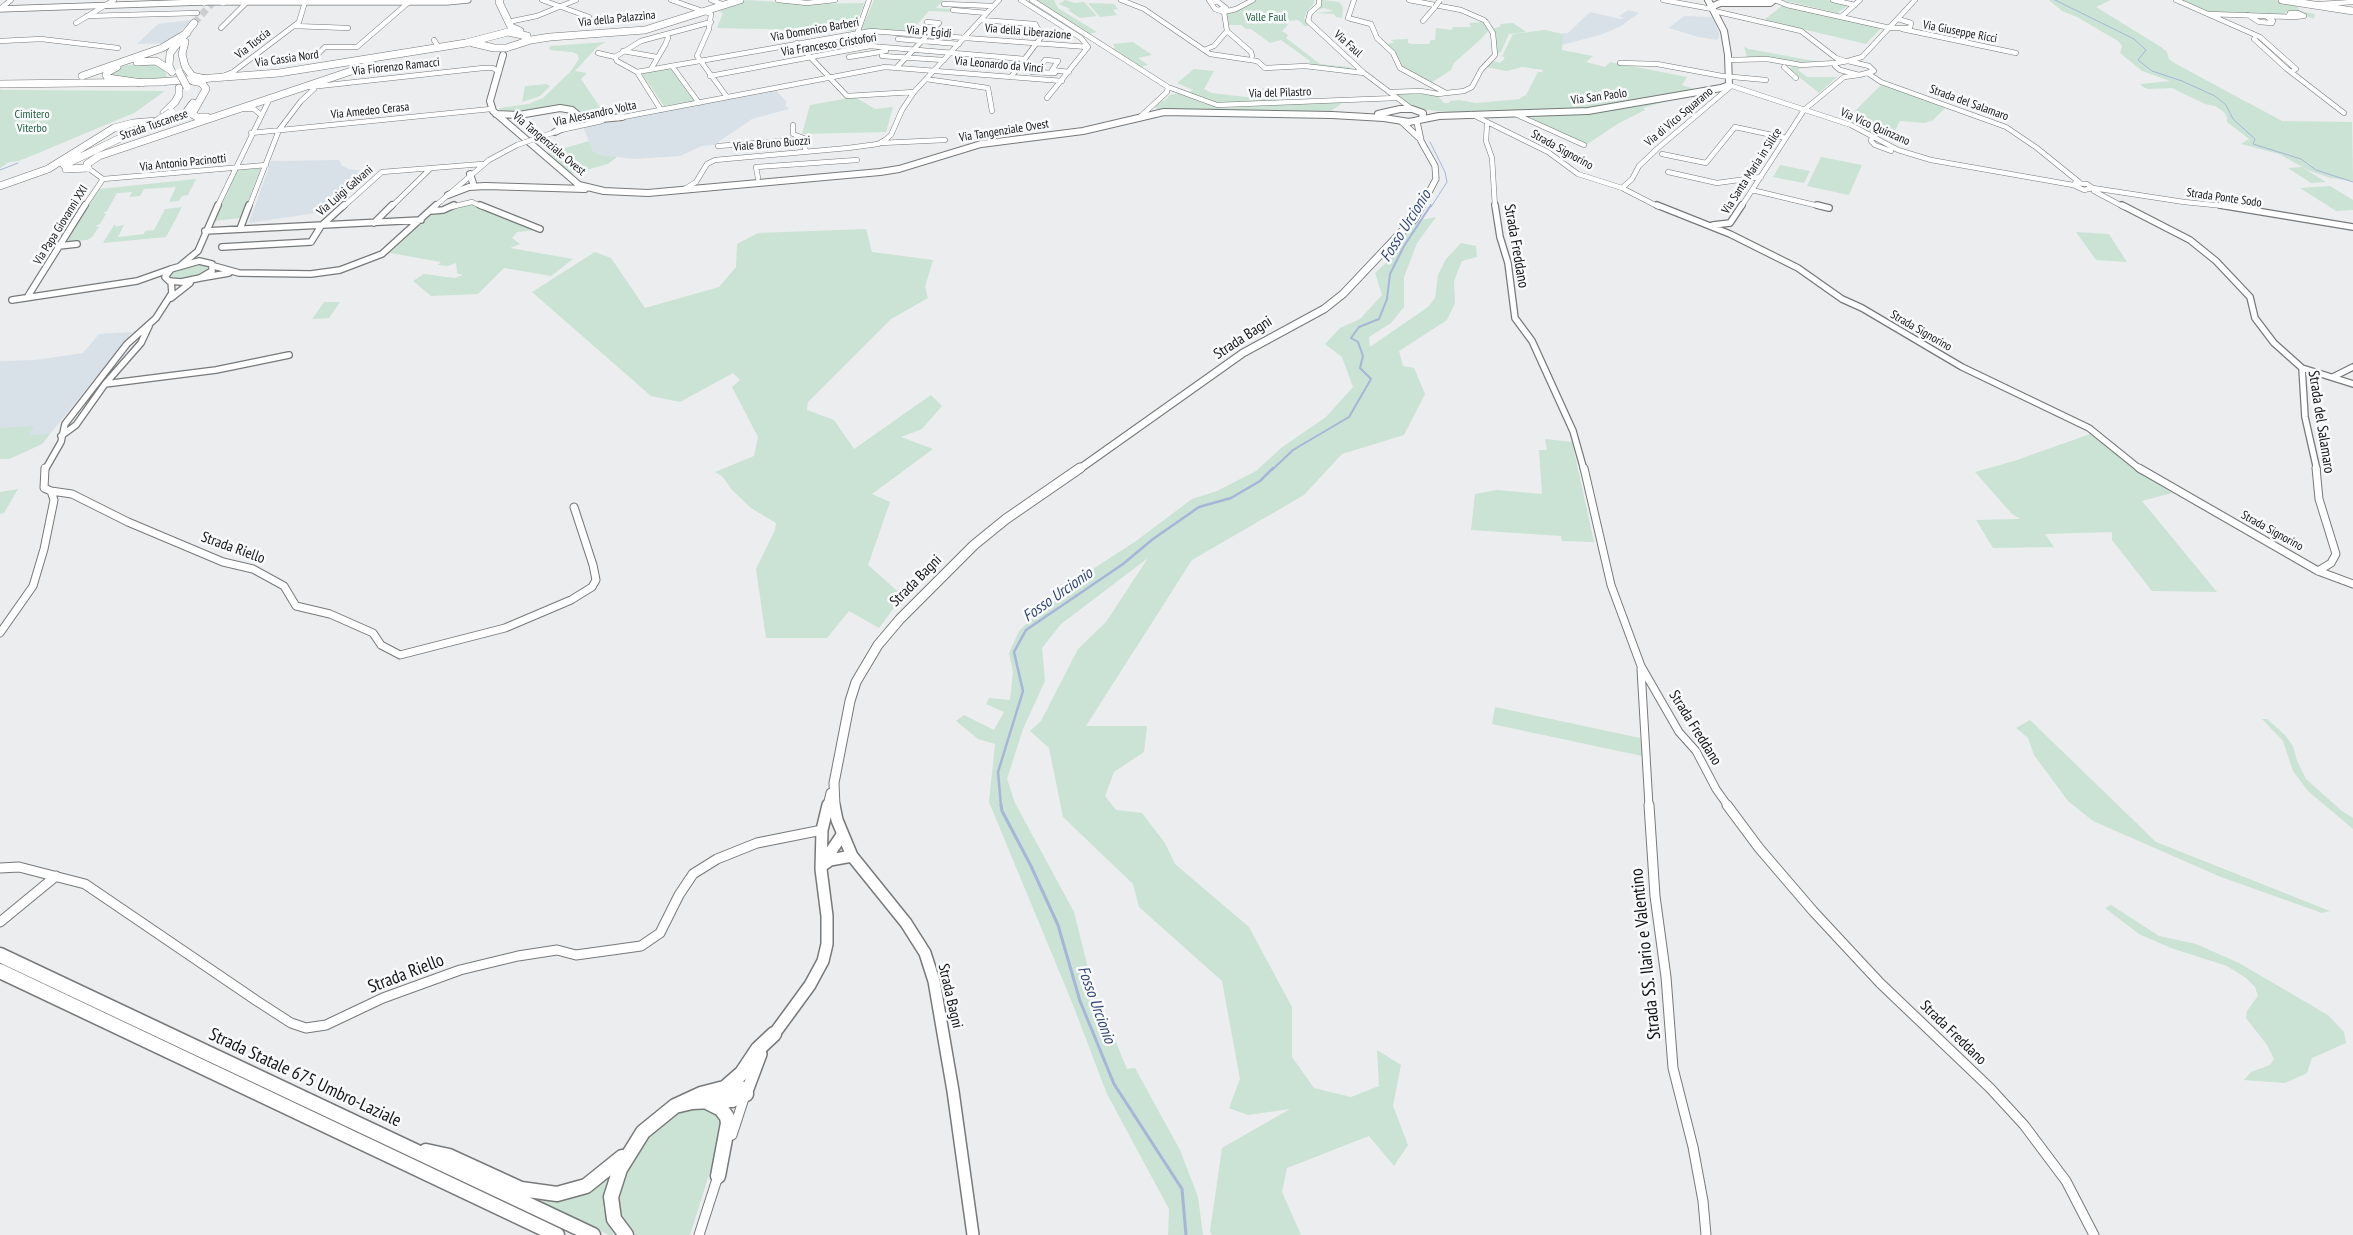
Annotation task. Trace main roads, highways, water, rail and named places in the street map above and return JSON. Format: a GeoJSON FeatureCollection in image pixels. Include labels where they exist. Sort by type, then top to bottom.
{"type":"FeatureCollection","features":[{"type":"Feature","properties":{"kind":"main road","name":"Via della Palazzina"},"geometry":{"type":"LineString","coordinates":[[494,48],[512,47],[524,42],[550,37],[645,30],[740,0]]}},
{"type":"Feature","properties":{"kind":"main road"},"geometry":{"type":"LineString","coordinates":[[1709,0],[1720,3],[1773,1]]}},
{"type":"Feature","properties":{"kind":"main road","name":"Via di Vico Squarano"},"geometry":{"type":"LineString","coordinates":[[1709,0],[1724,31],[1729,63],[1730,86]]}},
{"type":"Feature","properties":{"kind":"main road"},"geometry":{"type":"LineString","coordinates":[[2282,0],[2353,11]]}},
{"type":"Feature","properties":{"kind":"main road"},"geometry":{"type":"LineString","coordinates":[[498,1],[511,27],[550,37]]}},
{"type":"Feature","properties":{"kind":"main road"},"geometry":{"type":"LineString","coordinates":[[1712,9],[1720,3]]}},
{"type":"Feature","properties":{"kind":"main road"},"geometry":{"type":"LineString","coordinates":[[484,42],[507,28],[508,22]]}},
{"type":"Feature","properties":{"kind":"main road"},"geometry":{"type":"LineString","coordinates":[[0,187],[71,166],[168,115],[183,88],[174,72],[168,60],[170,53],[198,23],[175,56],[176,67],[174,72]]}},
{"type":"Feature","properties":{"kind":"main road"},"geometry":{"type":"LineString","coordinates":[[77,83],[74,80],[82,76],[162,48],[187,33]]}},
{"type":"Feature","properties":{"kind":"main road"},"geometry":{"type":"LineString","coordinates":[[499,34],[523,34],[526,36],[524,42]]}},
{"type":"Feature","properties":{"kind":"main road"},"geometry":{"type":"LineString","coordinates":[[185,42],[182,54],[192,76],[204,83],[237,74]]}},
{"type":"Feature","properties":{"kind":"main road","name":"Via Cassia Nord"},"geometry":{"type":"LineString","coordinates":[[0,84],[192,81],[204,83],[237,74],[312,68],[466,43],[484,42],[494,48]]}},
{"type":"Feature","properties":{"kind":"main road"},"geometry":{"type":"LineString","coordinates":[[494,48],[503,54],[512,47]]}},
{"type":"Feature","properties":{"kind":"main road","name":"Via Cassia Nord"},"geometry":{"type":"LineString","coordinates":[[216,116],[360,68],[420,51]]}},
{"type":"Feature","properties":{"kind":"main road","name":"Via Tangenziale Ovest"},"geometry":{"type":"LineString","coordinates":[[503,54],[490,100],[493,111],[512,128],[556,175],[592,190],[636,193],[714,187],[745,187],[880,172],[900,169],[981,144],[1083,131],[1164,112],[1332,115],[1394,119],[1402,122]]}},
{"type":"Feature","properties":{"kind":"main road"},"geometry":{"type":"LineString","coordinates":[[360,68],[347,66],[365,59]]}},
{"type":"Feature","properties":{"kind":"main road"},"geometry":{"type":"LineString","coordinates":[[142,83],[113,80],[106,75],[110,70],[120,66],[142,61],[156,61],[174,72]]}},
{"type":"Feature","properties":{"kind":"main road"},"geometry":{"type":"LineString","coordinates":[[312,68],[332,66],[342,68],[340,73],[332,77]]}},
{"type":"Feature","properties":{"kind":"main road"},"geometry":{"type":"LineString","coordinates":[[24,83],[57,81],[82,76]]}},
{"type":"Feature","properties":{"kind":"main road"},"geometry":{"type":"LineString","coordinates":[[204,83],[198,103],[192,114],[193,116],[216,116]]}},
{"type":"Feature","properties":{"kind":"main road"},"geometry":{"type":"LineString","coordinates":[[0,187],[48,169],[114,128],[133,122],[188,112],[204,83]]}},
{"type":"Feature","properties":{"kind":"main road","name":"Via San Paolo"},"geometry":{"type":"LineString","coordinates":[[1394,111],[1515,114],[1588,110],[1730,86]]}},
{"type":"Feature","properties":{"kind":"main road","name":"Via Cassia Nord"},"geometry":{"type":"LineString","coordinates":[[198,103],[203,109],[213,111],[246,105]]}},
{"type":"Feature","properties":{"kind":"main road"},"geometry":{"type":"LineString","coordinates":[[512,128],[517,118],[527,114],[560,108],[572,110],[581,120]]}},
{"type":"Feature","properties":{"kind":"main road"},"geometry":{"type":"LineString","coordinates":[[1414,110],[1424,114],[1420,120]]}},
{"type":"Feature","properties":{"kind":"main road"},"geometry":{"type":"LineString","coordinates":[[493,111],[527,114]]}},
{"type":"Feature","properties":{"kind":"main road"},"geometry":{"type":"LineString","coordinates":[[1394,111],[1390,115],[1394,119]]}},
{"type":"Feature","properties":{"kind":"main road","name":"Via Tangenziale Ovest"},"geometry":{"type":"LineString","coordinates":[[1332,115],[1394,111]]}},
{"type":"Feature","properties":{"kind":"main road","name":"Via San Paolo"},"geometry":{"type":"LineString","coordinates":[[1402,122],[1470,114]]}},
{"type":"Feature","properties":{"kind":"main road"},"geometry":{"type":"LineString","coordinates":[[168,115],[182,122],[177,129]]}},
{"type":"Feature","properties":{"kind":"main road","name":"Strada Tuscanese"},"geometry":{"type":"LineString","coordinates":[[71,166],[216,116]]}},
{"type":"Feature","properties":{"kind":"main road"},"geometry":{"type":"LineString","coordinates":[[555,132],[581,120],[622,118]]}},
{"type":"Feature","properties":{"kind":"main road"},"geometry":{"type":"LineString","coordinates":[[0,187],[70,163],[135,132]]}},
{"type":"Feature","properties":{"kind":"main road"},"geometry":{"type":"LineString","coordinates":[[61,170],[88,168],[87,164],[99,156]]}},
{"type":"Feature","properties":{"kind":"main road"},"geometry":{"type":"LineString","coordinates":[[470,172],[471,185]]}},
{"type":"Feature","properties":{"kind":"main road"},"geometry":{"type":"LineString","coordinates":[[528,186],[556,175]]}},
{"type":"Feature","properties":{"kind":"main road"},"geometry":{"type":"LineString","coordinates":[[459,185],[528,186],[592,190]]}},
{"type":"Feature","properties":{"kind":"main road"},"geometry":{"type":"LineString","coordinates":[[448,195],[471,185]]}},
{"type":"Feature","properties":{"kind":"main road","name":"Strada Statale 675 Umbro-Laziale"},"geometry":{"type":"LineString","coordinates":[[0,955],[593,1235]]}},
{"type":"Feature","properties":{"kind":"main road"},"geometry":{"type":"LineString","coordinates":[[0,971],[557,1235]]}},
{"type":"Feature","properties":{"kind":"main road"},"geometry":{"type":"LineString","coordinates":[[626,1235],[614,1219],[611,1196],[617,1176],[633,1147],[650,1125],[675,1106],[691,1098],[728,1086],[742,1074],[758,1049],[774,1034]]}},
{"type":"Feature","properties":{"kind":"main road"},"geometry":{"type":"LineString","coordinates":[[675,1106],[732,1100],[746,1094],[741,1088],[728,1086]]}},
{"type":"Feature","properties":{"kind":"main road"},"geometry":{"type":"LineString","coordinates":[[705,1102],[721,1109],[727,1117],[718,1176]]}},
{"type":"Feature","properties":{"kind":"main road"},"geometry":{"type":"LineString","coordinates":[[405,1146],[449,1156],[521,1189],[557,1194],[586,1186],[633,1147]]}},
{"type":"Feature","properties":{"kind":"waterway"},"geometry":{"type":"LineString","coordinates":[[2055,0],[2134,39],[2146,50],[2138,60],[2152,71],[2182,81],[2215,96],[2226,105],[2233,119],[2255,139],[2253,144],[2301,159],[2316,170],[2353,182]]}},
{"type":"Feature","properties":{"kind":"waterway","name":"Fosso Urcionio"},"geometry":{"type":"LineString","coordinates":[[1430,142],[1445,172],[1447,182],[1431,207]]}},
{"type":"Feature","properties":{"kind":"waterway"},"geometry":{"type":"LineString","coordinates":[[0,170],[18,163]]}},
{"type":"Feature","properties":{"kind":"waterway","name":"Fosso Urcionio"},"geometry":{"type":"LineString","coordinates":[[1272,470],[1293,450],[1349,417],[1371,379],[1360,368],[1363,356],[1358,342],[1351,338],[1359,327],[1379,319],[1387,299],[1390,274],[1404,246],[1431,205]]}},
{"type":"Feature","properties":{"kind":"waterway","name":"Fosso Urcionio"},"geometry":{"type":"LineString","coordinates":[[1001,806],[998,772],[1023,691],[1014,652],[1026,630],[1123,564],[1153,539],[1199,507],[1231,498],[1260,481],[1273,468]]}},
{"type":"Feature","properties":{"kind":"waterway","name":"Fosso Urcionio"},"geometry":{"type":"LineString","coordinates":[[1001,805],[1002,811],[1030,864],[1058,925],[1080,1001],[1114,1084],[1182,1189],[1186,1235]]}},
{"type":"Feature","properties":{"kind":"tunnel"},"geometry":{"type":"LineString","coordinates":[[194,23],[215,0]]}},
{"type":"Feature","properties":{"kind":"park label","name":"Valle Faul"},"geometry":{"type":"Point","coordinates":[1266,18]}},
{"type":"Feature","properties":{"kind":"park label","name":"Cimitero Viterbo"},"geometry":{"type":"Point","coordinates":[32,122]}}]}
